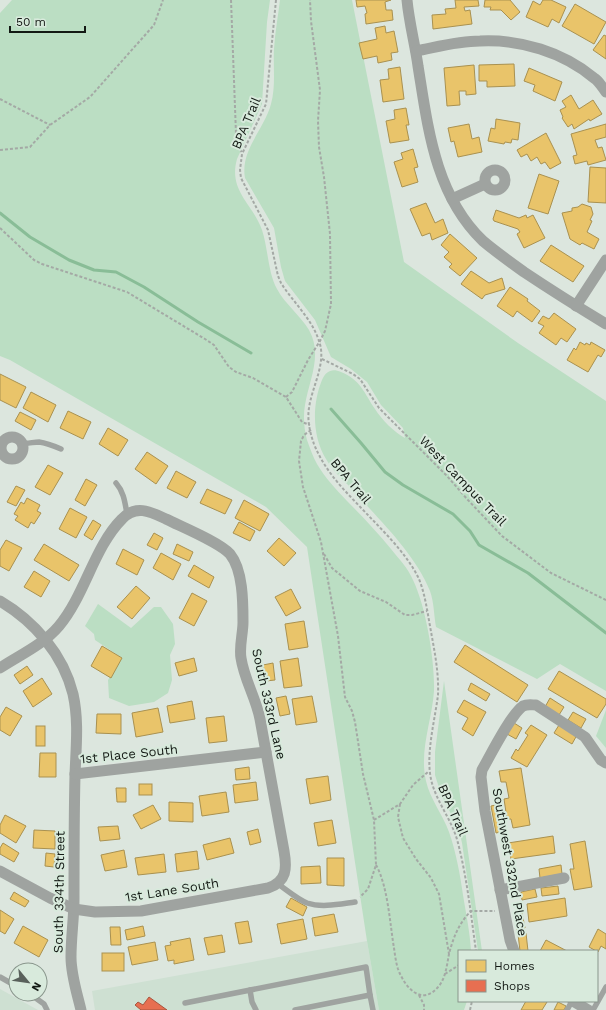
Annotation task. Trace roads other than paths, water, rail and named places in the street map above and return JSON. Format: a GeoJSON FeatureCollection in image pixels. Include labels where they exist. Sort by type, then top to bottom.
{"type":"FeatureCollection","features":[{"type":"Feature","properties":{"kind":"street"},"geometry":{"type":"LineString","coordinates":[[407,0],[430,137],[439,169],[452,199],[463,216],[483,240],[508,261],[606,324]]}},
{"type":"Feature","properties":{"kind":"street"},"geometry":{"type":"LineString","coordinates":[[416,51],[454,43],[480,41],[504,42],[527,46],[550,52],[569,60],[596,78],[606,92]]}},
{"type":"Feature","properties":{"kind":"street"},"geometry":{"type":"LineString","coordinates":[[452,199],[485,184]]}},
{"type":"Feature","properties":{"kind":"street"},"geometry":{"type":"LineString","coordinates":[[576,306],[606,260]]}},
{"type":"Feature","properties":{"kind":"street"},"geometry":{"type":"LineString","coordinates":[[3,436],[13,436],[22,443],[21,454],[14,459],[10,459],[1,452],[3,436]]}},
{"type":"Feature","properties":{"kind":"street","name":"South 333rd Lane"},"geometry":{"type":"LineString","coordinates":[[127,514],[139,509],[159,516],[221,546],[234,561],[238,569],[242,596],[243,632],[241,658],[258,708],[285,859],[285,873],[280,882]]}},
{"type":"Feature","properties":{"kind":"street"},"geometry":{"type":"LineString","coordinates":[[0,668],[45,639],[56,629],[67,615],[105,543],[117,524],[127,514]]}},
{"type":"Feature","properties":{"kind":"street","name":"1st Place South"},"geometry":{"type":"LineString","coordinates":[[0,601],[17,611],[45,639],[61,663],[72,693],[76,712],[77,730],[75,774],[266,752]]}},
{"type":"Feature","properties":{"kind":"street","name":"Southwest 332nd Place"},"geometry":{"type":"LineString","coordinates":[[514,950],[510,940],[485,812],[481,777],[482,770],[510,721],[523,707],[529,704],[536,705],[585,737],[601,760],[606,763]]}},
{"type":"Feature","properties":{"kind":"street","name":"South 334th Street"},"geometry":{"type":"LineString","coordinates":[[75,774],[74,909],[71,957],[81,1010]]}},
{"type":"Feature","properties":{"kind":"street","name":"1st Lane South"},"geometry":{"type":"LineString","coordinates":[[0,871],[74,909],[95,912],[141,911],[268,888],[280,882]]}},
{"type":"Feature","properties":{"kind":"street"},"geometry":{"type":"LineString","coordinates":[[500,890],[564,878]]}},
{"type":"Feature","properties":{"kind":"street"},"geometry":{"type":"LineString","coordinates":[[575,1002],[588,1010]]}},
{"type":"Feature","properties":{"kind":"lane"},"geometry":{"type":"LineString","coordinates":[[22,443],[28,444],[37,442],[52,445],[61,449]]}},
{"type":"Feature","properties":{"kind":"lane"},"geometry":{"type":"LineString","coordinates":[[116,483],[121,488],[125,498],[127,514]]}},
{"type":"Feature","properties":{"kind":"lane"},"geometry":{"type":"LineString","coordinates":[[280,882],[300,899],[314,905],[322,906],[355,902]]}},
{"type":"Feature","properties":{"kind":"lane"},"geometry":{"type":"LineString","coordinates":[[185,1003],[366,967],[373,1010]]}},
{"type":"Feature","properties":{"kind":"lane"},"geometry":{"type":"LineString","coordinates":[[598,1001],[606,987]]}},
{"type":"Feature","properties":{"kind":"lane"},"geometry":{"type":"LineString","coordinates":[[250,990],[252,1002],[256,1010]]}},
{"type":"Feature","properties":{"kind":"lane"},"geometry":{"type":"LineString","coordinates":[[295,1010],[370,994]]}},
{"type":"Feature","properties":{"kind":"waterway"},"geometry":{"type":"LineString","coordinates":[[0,213],[30,237],[69,260],[94,270],[116,272],[144,287],[198,322],[251,353]]}},
{"type":"Feature","properties":{"kind":"waterway"},"geometry":{"type":"LineString","coordinates":[[331,409],[385,472],[403,485],[453,514],[470,531],[479,545],[528,573],[606,633]]}}]}
